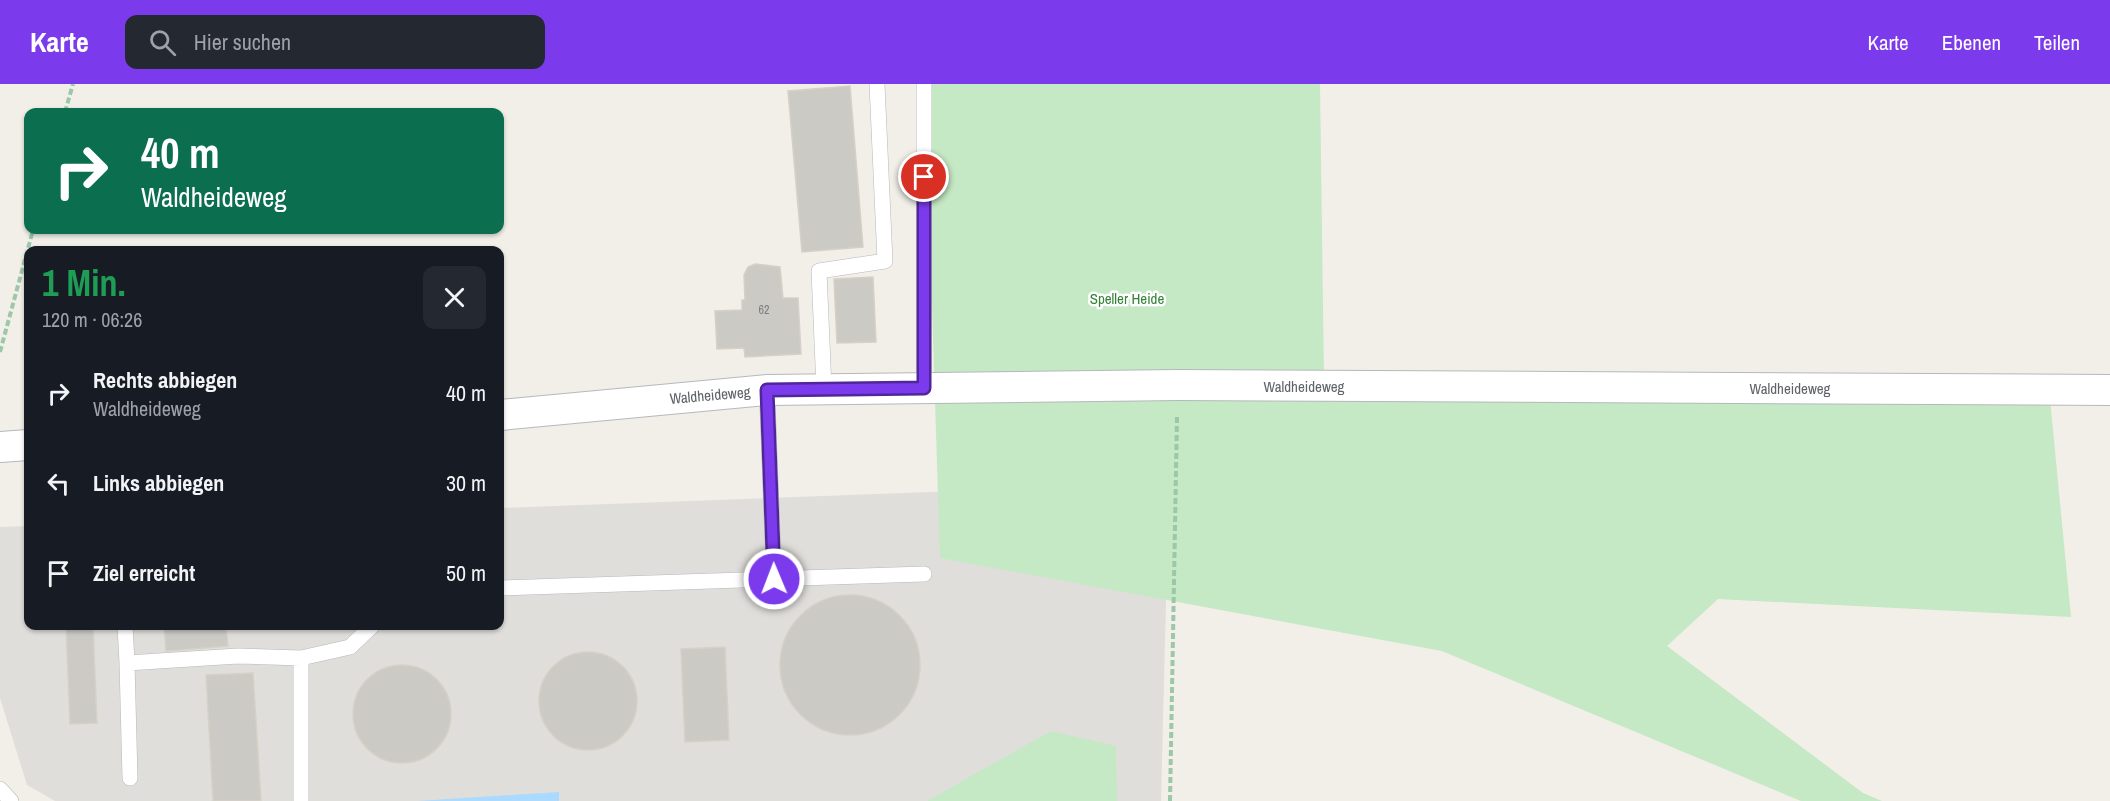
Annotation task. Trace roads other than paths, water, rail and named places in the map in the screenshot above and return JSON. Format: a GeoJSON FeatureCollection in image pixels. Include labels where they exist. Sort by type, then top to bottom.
{"type":"FeatureCollection","features":[{"type":"Feature","properties":{"kind":"street","name":"Waldheideweg"},"geometry":{"type":"LineString","coordinates":[[504,415],[767,390],[824,389],[1178,385],[2110,390]]}},
{"type":"Feature","properties":{"kind":"street"},"geometry":{"type":"LineString","coordinates":[[0,447],[24,446]]}},
{"type":"Feature","properties":{"kind":"lane"},"geometry":{"type":"LineString","coordinates":[[824,389],[819,271],[885,261],[877,84]]}},
{"type":"Feature","properties":{"kind":"lane"},"geometry":{"type":"LineString","coordinates":[[924,84],[924,388]]}},
{"type":"Feature","properties":{"kind":"lane"},"geometry":{"type":"LineString","coordinates":[[767,390],[774,579]]}},
{"type":"Feature","properties":{"kind":"lane"},"geometry":{"type":"LineString","coordinates":[[504,588],[924,574]]}},
{"type":"Feature","properties":{"kind":"lane"},"geometry":{"type":"LineString","coordinates":[[125,630],[130,778]]}},
{"type":"Feature","properties":{"kind":"lane"},"geometry":{"type":"LineString","coordinates":[[127,663],[238,656],[301,658],[350,647],[368,630]]}},
{"type":"Feature","properties":{"kind":"lane"},"geometry":{"type":"LineString","coordinates":[[301,658],[301,801]]}},
{"type":"Feature","properties":{"kind":"lane"},"geometry":{"type":"LineString","coordinates":[[0,789],[11,801]]}},
{"type":"Feature","properties":{"kind":"water"},"geometry":{"type":"Polygon","coordinates":[[[559,792],[559,801],[417,801],[559,792]]]}},
{"type":"Feature","properties":{"kind":"park label","name":"Speller Heide"},"geometry":{"type":"Point","coordinates":[1127,298]}}]}
